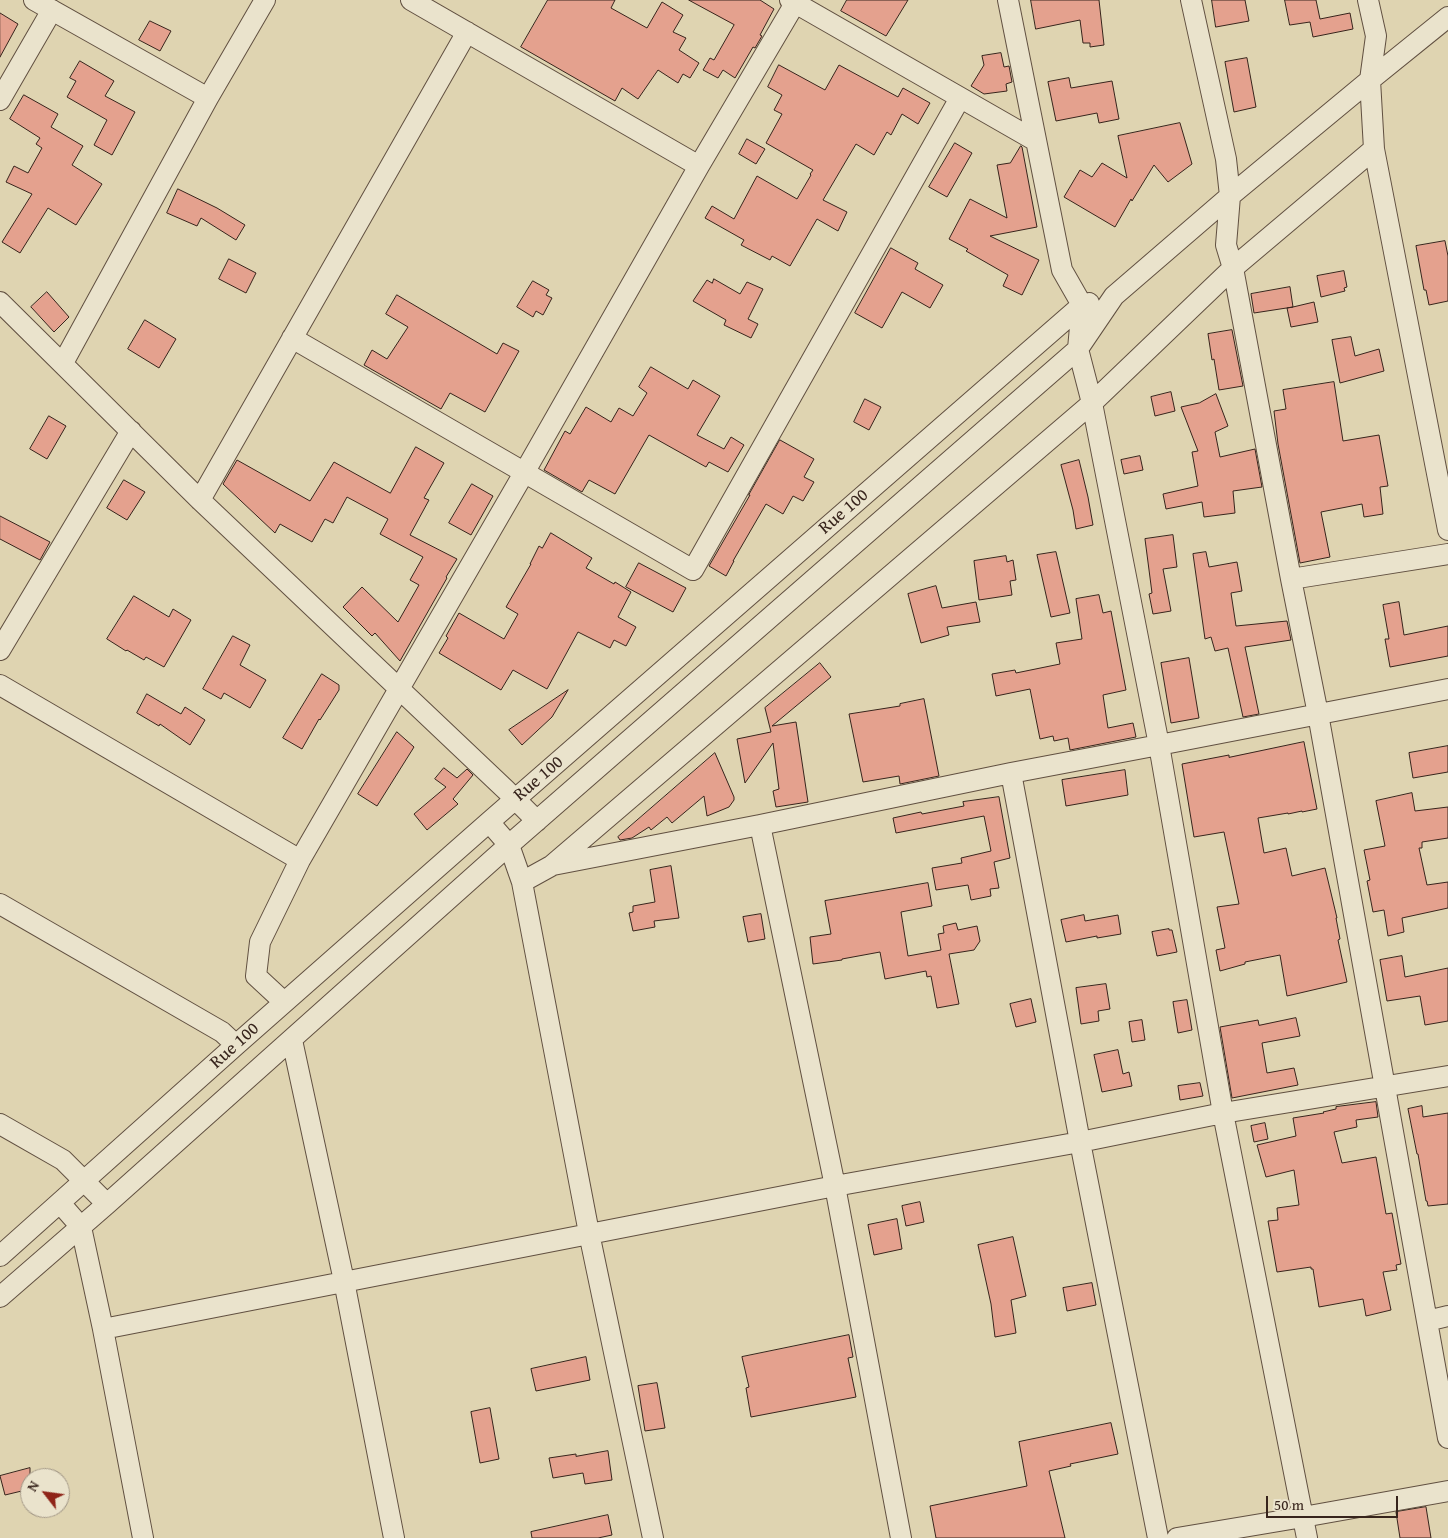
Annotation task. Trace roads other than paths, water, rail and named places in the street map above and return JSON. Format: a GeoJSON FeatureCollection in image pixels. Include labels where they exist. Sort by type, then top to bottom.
{"type":"FeatureCollection","features":[{"type":"Feature","properties":{"kind":"street"},"geometry":{"type":"LineString","coordinates":[[34,0],[208,98]]}},
{"type":"Feature","properties":{"kind":"street"},"geometry":{"type":"LineString","coordinates":[[63,363],[208,98],[265,0]]}},
{"type":"Feature","properties":{"kind":"street"},"geometry":{"type":"LineString","coordinates":[[411,0],[700,166]]}},
{"type":"Feature","properties":{"kind":"street"},"geometry":{"type":"LineString","coordinates":[[1008,0],[1062,270],[1082,305],[1078,349],[1092,403],[1160,745],[1223,1113],[1307,1538]]}},
{"type":"Feature","properties":{"kind":"street"},"geometry":{"type":"LineString","coordinates":[[1191,0],[1226,159],[1230,196],[1226,245],[1233,268],[1318,714],[1448,1438]]}},
{"type":"Feature","properties":{"kind":"street"},"geometry":{"type":"LineString","coordinates":[[1368,0],[1376,36],[1370,80],[1374,149],[1448,530]]}},
{"type":"Feature","properties":{"kind":"street"},"geometry":{"type":"LineString","coordinates":[[284,1002],[256,976],[260,942],[300,860],[794,1],[1036,141]]}},
{"type":"Feature","properties":{"kind":"street"},"geometry":{"type":"LineString","coordinates":[[0,100],[52,10]]}},
{"type":"Feature","properties":{"kind":"street"},"geometry":{"type":"LineString","coordinates":[[0,1297],[292,1040],[509,845],[1078,349],[1114,296],[1230,196],[1448,16]]}},
{"type":"Feature","properties":{"kind":"street"},"geometry":{"type":"LineString","coordinates":[[200,500],[467,32]]}},
{"type":"Feature","properties":{"kind":"street"},"geometry":{"type":"LineString","coordinates":[[292,338],[693,570],[960,98]]}},
{"type":"Feature","properties":{"kind":"street"},"geometry":{"type":"LineString","coordinates":[[522,882],[551,866],[1092,403],[1233,268],[1374,149]]}},
{"type":"Feature","properties":{"kind":"street"},"geometry":{"type":"LineString","coordinates":[[1082,305],[1114,296]]}},
{"type":"Feature","properties":{"kind":"street","name":"Rue 100"},"geometry":{"type":"LineString","coordinates":[[0,1256],[284,1002],[1082,305]]}},
{"type":"Feature","properties":{"kind":"street"},"geometry":{"type":"LineString","coordinates":[[3,311],[63,363],[200,500],[400,689],[537,822]]}},
{"type":"Feature","properties":{"kind":"street"},"geometry":{"type":"LineString","coordinates":[[0,650],[131,431]]}},
{"type":"Feature","properties":{"kind":"street"},"geometry":{"type":"LineString","coordinates":[[1291,578],[1448,554]]}},
{"type":"Feature","properties":{"kind":"street"},"geometry":{"type":"LineString","coordinates":[[0,684],[300,860]]}},
{"type":"Feature","properties":{"kind":"street"},"geometry":{"type":"LineString","coordinates":[[551,866],[760,825],[1011,772],[1448,689]]}},
{"type":"Feature","properties":{"kind":"street"},"geometry":{"type":"LineString","coordinates":[[1011,772],[1080,1142],[1158,1538]]}},
{"type":"Feature","properties":{"kind":"street"},"geometry":{"type":"LineString","coordinates":[[489,822],[509,845],[522,882],[589,1233],[653,1538]]}},
{"type":"Feature","properties":{"kind":"street"},"geometry":{"type":"LineString","coordinates":[[760,825],[835,1186],[901,1538]]}},
{"type":"Feature","properties":{"kind":"street"},"geometry":{"type":"LineString","coordinates":[[0,904],[222,1032],[236,1045]]}},
{"type":"Feature","properties":{"kind":"street"},"geometry":{"type":"LineString","coordinates":[[292,1040],[344,1281],[394,1538]]}},
{"type":"Feature","properties":{"kind":"street"},"geometry":{"type":"LineString","coordinates":[[103,1329],[589,1233],[1080,1142],[1223,1113],[1448,1076]]}},
{"type":"Feature","properties":{"kind":"street"},"geometry":{"type":"LineString","coordinates":[[0,1124],[63,1160],[107,1204]]}},
{"type":"Feature","properties":{"kind":"street"},"geometry":{"type":"LineString","coordinates":[[60,1203],[81,1227],[103,1329],[143,1538]]}},
{"type":"Feature","properties":{"kind":"street"},"geometry":{"type":"LineString","coordinates":[[1427,1321],[1448,1316]]}},
{"type":"Feature","properties":{"kind":"street"},"geometry":{"type":"LineString","coordinates":[[1177,1538],[1448,1491]]}}]}
